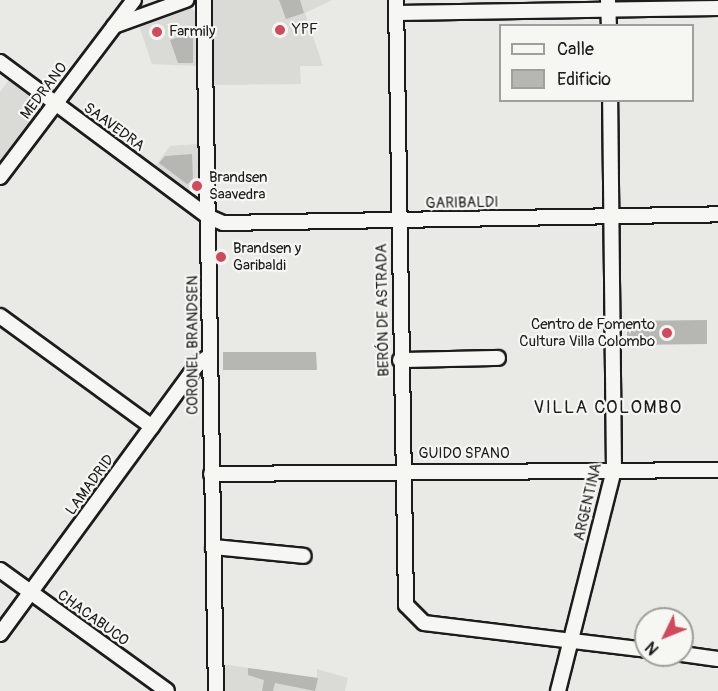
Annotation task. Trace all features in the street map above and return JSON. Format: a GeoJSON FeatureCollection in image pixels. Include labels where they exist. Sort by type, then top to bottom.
{"type":"FeatureCollection","features":[{"type":"Feature","properties":{"kind":"street","name":"MEDRANO"},"geometry":{"type":"LineString","coordinates":[[0,177],[134,0]]}},
{"type":"Feature","properties":{"kind":"street"},"geometry":{"type":"LineString","coordinates":[[114,26],[186,0]]}},
{"type":"Feature","properties":{"kind":"street","name":"CORONEL BRANDSEN"},"geometry":{"type":"LineString","coordinates":[[204,0],[209,217],[208,357],[216,691]]}},
{"type":"Feature","properties":{"kind":"street"},"geometry":{"type":"LineString","coordinates":[[396,7],[608,5],[718,8]]}},
{"type":"Feature","properties":{"kind":"street"},"geometry":{"type":"LineString","coordinates":[[608,5],[609,24]]}},
{"type":"Feature","properties":{"kind":"street","name":"BERÓN DE ASTRADA"},"geometry":{"type":"LineString","coordinates":[[396,7],[401,470],[406,605],[414,617],[424,622],[570,641]]}},
{"type":"Feature","properties":{"kind":"street","name":"SAAVEDRA"},"geometry":{"type":"LineString","coordinates":[[0,62],[209,217]]}},
{"type":"Feature","properties":{"kind":"street","name":"ARGENTINA"},"geometry":{"type":"LineString","coordinates":[[558,691],[614,469],[610,102]]}},
{"type":"Feature","properties":{"kind":"street","name":"GARIBALDI"},"geometry":{"type":"LineString","coordinates":[[209,217],[223,223],[718,214]]}},
{"type":"Feature","properties":{"kind":"street"},"geometry":{"type":"LineString","coordinates":[[0,316],[152,427]]}},
{"type":"Feature","properties":{"kind":"street","name":"LAMADRID"},"geometry":{"type":"LineString","coordinates":[[0,634],[197,365],[208,357]]}},
{"type":"Feature","properties":{"kind":"street"},"geometry":{"type":"LineString","coordinates":[[400,360],[498,358]]}},
{"type":"Feature","properties":{"kind":"street","name":"GUIDO SPANO"},"geometry":{"type":"LineString","coordinates":[[211,474],[401,470],[718,470]]}},
{"type":"Feature","properties":{"kind":"street"},"geometry":{"type":"LineString","coordinates":[[213,547],[304,556]]}},
{"type":"Feature","properties":{"kind":"street","name":"CHACABUCO"},"geometry":{"type":"LineString","coordinates":[[0,570],[167,691]]}},
{"type":"Feature","properties":{"kind":"street"},"geometry":{"type":"LineString","coordinates":[[570,641],[634,649]]}},
{"type":"Feature","properties":{"kind":"street"},"geometry":{"type":"LineString","coordinates":[[694,656],[718,659]]}},
{"type":"Feature","properties":{"kind":"shaded area"},"geometry":{"type":"Polygon","coordinates":[[[211,0],[332,0],[305,13],[323,66],[300,66],[301,84],[209,85],[211,0]]]}},
{"type":"Feature","properties":{"kind":"shaded area"},"geometry":{"type":"Polygon","coordinates":[[[187,6],[196,12],[196,66],[152,64],[138,22],[187,6]]]}},
{"type":"Feature","properties":{"kind":"shaded area"},"geometry":{"type":"Polygon","coordinates":[[[11,77],[45,105],[0,169],[0,92],[11,77]]]}},
{"type":"Feature","properties":{"kind":"shaded area"},"geometry":{"type":"Polygon","coordinates":[[[198,144],[199,190],[196,194],[154,168],[170,146],[198,144]]]}},
{"type":"Feature","properties":{"kind":"shaded area"},"geometry":{"type":"Polygon","coordinates":[[[222,664],[317,678],[317,669],[348,678],[345,691],[221,691],[222,664]]]}},
{"type":"Feature","properties":{"kind":"building"},"geometry":{"type":"Polygon","coordinates":[[[279,0],[300,0],[304,13],[286,19],[279,0]]]}},
{"type":"Feature","properties":{"kind":"building"},"geometry":{"type":"Polygon","coordinates":[[[193,32],[193,63],[178,63],[170,40],[193,32]]]}},
{"type":"Feature","properties":{"kind":"building"},"geometry":{"type":"Polygon","coordinates":[[[192,154],[193,181],[187,184],[159,163],[165,156],[192,154]]]}},
{"type":"Feature","properties":{"kind":"building","name":"Centro de Fomento Cultura Villa Colombo"},"geometry":{"type":"Polygon","coordinates":[[[707,320],[707,344],[627,345],[627,321],[707,320]]]}},
{"type":"Feature","properties":{"kind":"building"},"geometry":{"type":"Polygon","coordinates":[[[223,352],[316,352],[317,370],[223,370],[223,352]]]}},
{"type":"Feature","properties":{"kind":"building"},"geometry":{"type":"Polygon","coordinates":[[[248,668],[318,678],[315,691],[275,683],[273,691],[262,691],[264,680],[248,675],[248,668]]]}},
{"type":"Feature","properties":{"kind":"place","name":"YPF"},"geometry":{"type":"Point","coordinates":[280,30]}},
{"type":"Feature","properties":{"kind":"place","name":"Farmily"},"geometry":{"type":"Point","coordinates":[157,32]}},
{"type":"Feature","properties":{"kind":"place","name":"Brandsen Saavedra"},"geometry":{"type":"Point","coordinates":[197,186]}},
{"type":"Feature","properties":{"kind":"place","name":"Brandsen y Garibaldi"},"geometry":{"type":"Point","coordinates":[221,257]}},
{"type":"Feature","properties":{"kind":"place","name":"Centro de Fomento Cultura Villa Colombo"},"geometry":{"type":"Point","coordinates":[667,333]}},
{"type":"Feature","properties":{"kind":"district","name":"VILLA COLOMBO"},"geometry":{"type":"Point","coordinates":[608,408]}}]}
